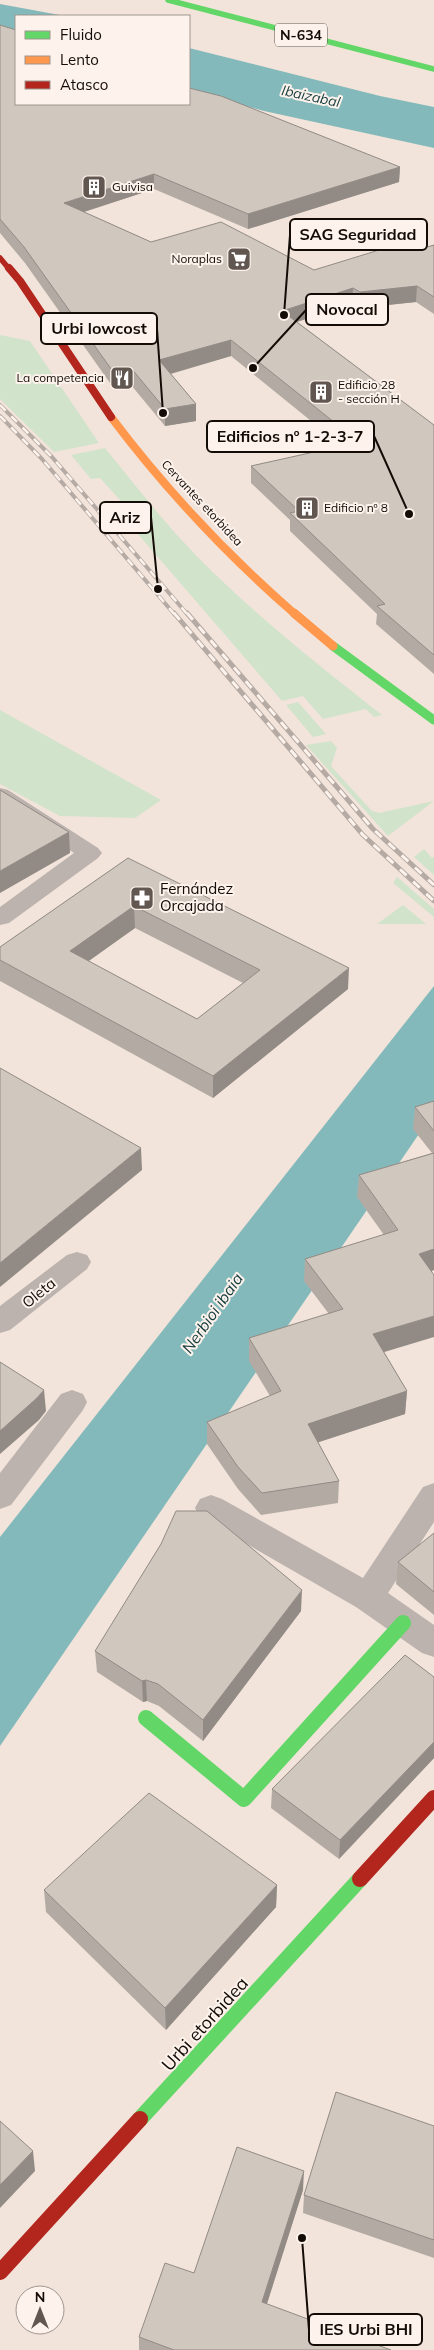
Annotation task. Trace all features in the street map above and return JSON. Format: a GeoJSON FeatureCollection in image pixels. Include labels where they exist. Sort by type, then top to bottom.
{"type":"FeatureCollection","features":[{"type":"Feature","properties":{"kind":"main road","name":"N-634"},"geometry":{"type":"LineString","coordinates":[[168,0],[434,69]]}},
{"type":"Feature","properties":{"kind":"main road","name":"N-634"},"geometry":{"type":"LineString","coordinates":[[199,0],[434,61]]}},
{"type":"Feature","properties":{"kind":"main road","name":"Cervantes etorbidea"},"geometry":{"type":"LineString","coordinates":[[0,258],[12,272],[83,377],[137,452],[218,543],[286,606],[351,659],[434,720]]}},
{"type":"Feature","properties":{"kind":"main road"},"geometry":{"type":"LineString","coordinates":[[146,1718],[244,1799],[404,1622]]}},
{"type":"Feature","properties":{"kind":"main road","name":"Urbi etorbidea"},"geometry":{"type":"LineString","coordinates":[[0,2272],[434,1798]]}},
{"type":"Feature","properties":{"kind":"street"},"geometry":{"type":"LineString","coordinates":[[0,795],[90,853],[0,917]]}},
{"type":"Feature","properties":{"kind":"street","name":"Oleta"},"geometry":{"type":"LineString","coordinates":[[0,1322],[77,1262]]}},
{"type":"Feature","properties":{"kind":"street"},"geometry":{"type":"LineString","coordinates":[[0,1496],[72,1402]]}},
{"type":"Feature","properties":{"kind":"street"},"geometry":{"type":"LineString","coordinates":[[368,1597],[434,1496]]}},
{"type":"Feature","properties":{"kind":"street"},"geometry":{"type":"LineString","coordinates":[[211,1508],[368,1597],[434,1643]]}},
{"type":"Feature","properties":{"kind":"green space"},"geometry":{"type":"Polygon","coordinates":[[[0,335],[30,341],[99,443],[54,452],[0,399],[0,335]]]}},
{"type":"Feature","properties":{"kind":"green space"},"geometry":{"type":"Polygon","coordinates":[[[105,448],[176,534],[224,583],[275,629],[382,715],[374,717],[366,709],[323,719],[303,696],[282,701],[112,504],[121,501],[100,478],[91,479],[71,455],[105,448]]]}},
{"type":"Feature","properties":{"kind":"green space"},"geometry":{"type":"Polygon","coordinates":[[[298,702],[326,734],[313,737],[286,705],[298,702]]]}},
{"type":"Feature","properties":{"kind":"green space"},"geometry":{"type":"Polygon","coordinates":[[[0,710],[161,800],[135,818],[60,816],[0,784],[0,710]]]}},
{"type":"Feature","properties":{"kind":"green space"},"geometry":{"type":"Polygon","coordinates":[[[331,741],[337,748],[331,766],[372,811],[379,813],[434,801],[388,836],[306,745],[331,741]]]}},
{"type":"Feature","properties":{"kind":"green space"},"geometry":{"type":"Polygon","coordinates":[[[424,849],[432,858],[434,857],[434,875],[414,857],[424,849]]]}},
{"type":"Feature","properties":{"kind":"green space"},"geometry":{"type":"Polygon","coordinates":[[[397,877],[434,909],[434,917],[393,883],[397,877]]]}},
{"type":"Feature","properties":{"kind":"green space"},"geometry":{"type":"Polygon","coordinates":[[[403,905],[426,924],[377,924],[403,905]]]}},
{"type":"Feature","properties":{"kind":"water"},"geometry":{"type":"Polygon","coordinates":[[[0,4],[60,15],[15,15],[15,43],[0,39],[0,4]]]}},
{"type":"Feature","properties":{"kind":"water","name":"Ibaizabal"},"geometry":{"type":"Polygon","coordinates":[[[190,48],[380,96],[434,107],[434,148],[264,111],[190,91],[190,48]]]}},
{"type":"Feature","properties":{"kind":"water","name":"Nerbioi ibaia"},"geometry":{"type":"Polygon","coordinates":[[[434,986],[434,1112],[0,1746],[0,1537],[434,986]]]}},
{"type":"Feature","properties":{"kind":"building"},"geometry":{"type":"Polygon","coordinates":[[[0,25],[15,30],[15,105],[190,105],[190,88],[221,96],[400,167],[248,214],[154,174],[64,203],[151,242],[221,222],[314,270],[402,243],[417,250],[434,245],[434,297],[417,286],[360,292],[353,288],[282,311],[434,425],[434,655],[377,606],[385,604],[290,513],[299,511],[251,466],[359,442],[231,340],[159,360],[196,404],[165,409],[131,368],[114,373],[24,247],[0,219],[0,25]]]}},
{"type":"Feature","properties":{"kind":"building"},"geometry":{"type":"Polygon","coordinates":[[[0,790],[69,832],[0,871],[0,790]]]}},
{"type":"Feature","properties":{"kind":"building"},"geometry":{"type":"Polygon","coordinates":[[[128,858],[349,968],[213,1076],[0,960],[0,947],[128,858]],[[134,906],[70,951],[197,1019],[260,970],[134,906]]]}},
{"type":"Feature","properties":{"kind":"building"},"geometry":{"type":"Polygon","coordinates":[[[0,1068],[141,1148],[0,1263],[0,1068]]]}},
{"type":"Feature","properties":{"kind":"building"},"geometry":{"type":"Polygon","coordinates":[[[434,1101],[434,1131],[415,1107],[434,1101]]]}},
{"type":"Feature","properties":{"kind":"building"},"geometry":{"type":"Polygon","coordinates":[[[434,1153],[434,1249],[419,1254],[434,1275],[434,1316],[373,1334],[407,1391],[308,1424],[339,1481],[262,1493],[238,1467],[207,1422],[281,1391],[249,1338],[343,1309],[305,1259],[398,1230],[359,1175],[434,1153]]]}},
{"type":"Feature","properties":{"kind":"building"},"geometry":{"type":"Polygon","coordinates":[[[0,1362],[44,1390],[0,1431],[0,1362]]]}},
{"type":"Feature","properties":{"kind":"building"},"geometry":{"type":"Polygon","coordinates":[[[176,1511],[207,1511],[302,1590],[203,1720],[158,1684],[146,1680],[142,1681],[95,1651],[161,1544],[176,1511]]]}},
{"type":"Feature","properties":{"kind":"building"},"geometry":{"type":"Polygon","coordinates":[[[434,1533],[434,1592],[398,1562],[434,1533]]]}},
{"type":"Feature","properties":{"kind":"building"},"geometry":{"type":"Polygon","coordinates":[[[405,1655],[434,1677],[434,1742],[340,1840],[272,1789],[405,1655]]]}},
{"type":"Feature","properties":{"kind":"building"},"geometry":{"type":"Polygon","coordinates":[[[149,1793],[277,1885],[165,2008],[44,1890],[149,1793]]]}},
{"type":"Feature","properties":{"kind":"building"},"geometry":{"type":"Polygon","coordinates":[[[336,2092],[434,2126],[434,2240],[304,2195],[336,2092]]]}},
{"type":"Feature","properties":{"kind":"building"},"geometry":{"type":"Polygon","coordinates":[[[0,2121],[33,2151],[0,2185],[0,2121]]]}},
{"type":"Feature","properties":{"kind":"building"},"geometry":{"type":"Polygon","coordinates":[[[237,2147],[304,2171],[262,2302],[391,2350],[174,2350],[139,2337],[165,2263],[194,2273],[237,2147]]]}},
{"type":"Feature","properties":{"kind":"railway"},"geometry":{"type":"LineString","coordinates":[[0,405],[52,457],[188,615]]}},
{"type":"Feature","properties":{"kind":"railway"},"geometry":{"type":"LineString","coordinates":[[0,416],[42,459],[175,615]]}},
{"type":"Feature","properties":{"kind":"railway"},"geometry":{"type":"LineString","coordinates":[[174,613],[363,835],[434,901]]}},
{"type":"Feature","properties":{"kind":"railway"},"geometry":{"type":"LineString","coordinates":[[187,613],[373,829],[434,885]]}},
{"type":"Feature","properties":{"kind":"traffic: fast"},"geometry":{"type":"LineString","coordinates":[[168,0],[434,69]]}},
{"type":"Feature","properties":{"kind":"traffic: fast"},"geometry":{"type":"LineString","coordinates":[[333,646],[434,720]]}},
{"type":"Feature","properties":{"kind":"traffic: fast"},"geometry":{"type":"LineString","coordinates":[[146,1718],[244,1799],[404,1622]]}},
{"type":"Feature","properties":{"kind":"traffic: fast"},"geometry":{"type":"LineString","coordinates":[[140,2119],[360,1879]]}},
{"type":"Feature","properties":{"kind":"traffic: slow"},"geometry":{"type":"LineString","coordinates":[[111,417],[160,480],[214,539],[272,594],[333,646]]}},
{"type":"Feature","properties":{"kind":"traffic: jam"},"geometry":{"type":"LineString","coordinates":[[0,258],[20,281],[111,417]]}},
{"type":"Feature","properties":{"kind":"traffic: jam"},"geometry":{"type":"LineString","coordinates":[[360,1879],[434,1798]]}},
{"type":"Feature","properties":{"kind":"traffic: jam"},"geometry":{"type":"LineString","coordinates":[[0,2272],[140,2119]]}},
{"type":"Feature","properties":{"kind":"place","name":"Guivisa"},"geometry":{"type":"Point","coordinates":[94,187]}},
{"type":"Feature","properties":{"kind":"place","name":"Noraplas"},"geometry":{"type":"Point","coordinates":[239,259]}},
{"type":"Feature","properties":{"kind":"place","name":"SAG Seguridad"},"geometry":{"type":"Point","coordinates":[284,315]}},
{"type":"Feature","properties":{"kind":"place","name":"Novocal"},"geometry":{"type":"Point","coordinates":[253,368]}},
{"type":"Feature","properties":{"kind":"place","name":"La competencia"},"geometry":{"type":"Point","coordinates":[122,378]}},
{"type":"Feature","properties":{"kind":"place","name":"Edificio 28 - sección H"},"geometry":{"type":"Point","coordinates":[321,392]}},
{"type":"Feature","properties":{"kind":"place","name":"Urbi lowcost"},"geometry":{"type":"Point","coordinates":[163,413]}},
{"type":"Feature","properties":{"kind":"place","name":"Edificio nº 8"},"geometry":{"type":"Point","coordinates":[307,508]}},
{"type":"Feature","properties":{"kind":"place","name":"Edificios nº 1-2-3-7"},"geometry":{"type":"Point","coordinates":[409,514]}},
{"type":"Feature","properties":{"kind":"place","name":"Ariz"},"geometry":{"type":"Point","coordinates":[158,589]}},
{"type":"Feature","properties":{"kind":"place","name":"Fernández Orcajada"},"geometry":{"type":"Point","coordinates":[142,898]}},
{"type":"Feature","properties":{"kind":"place","name":"IES Urbi BHI"},"geometry":{"type":"Point","coordinates":[302,2238]}}]}
